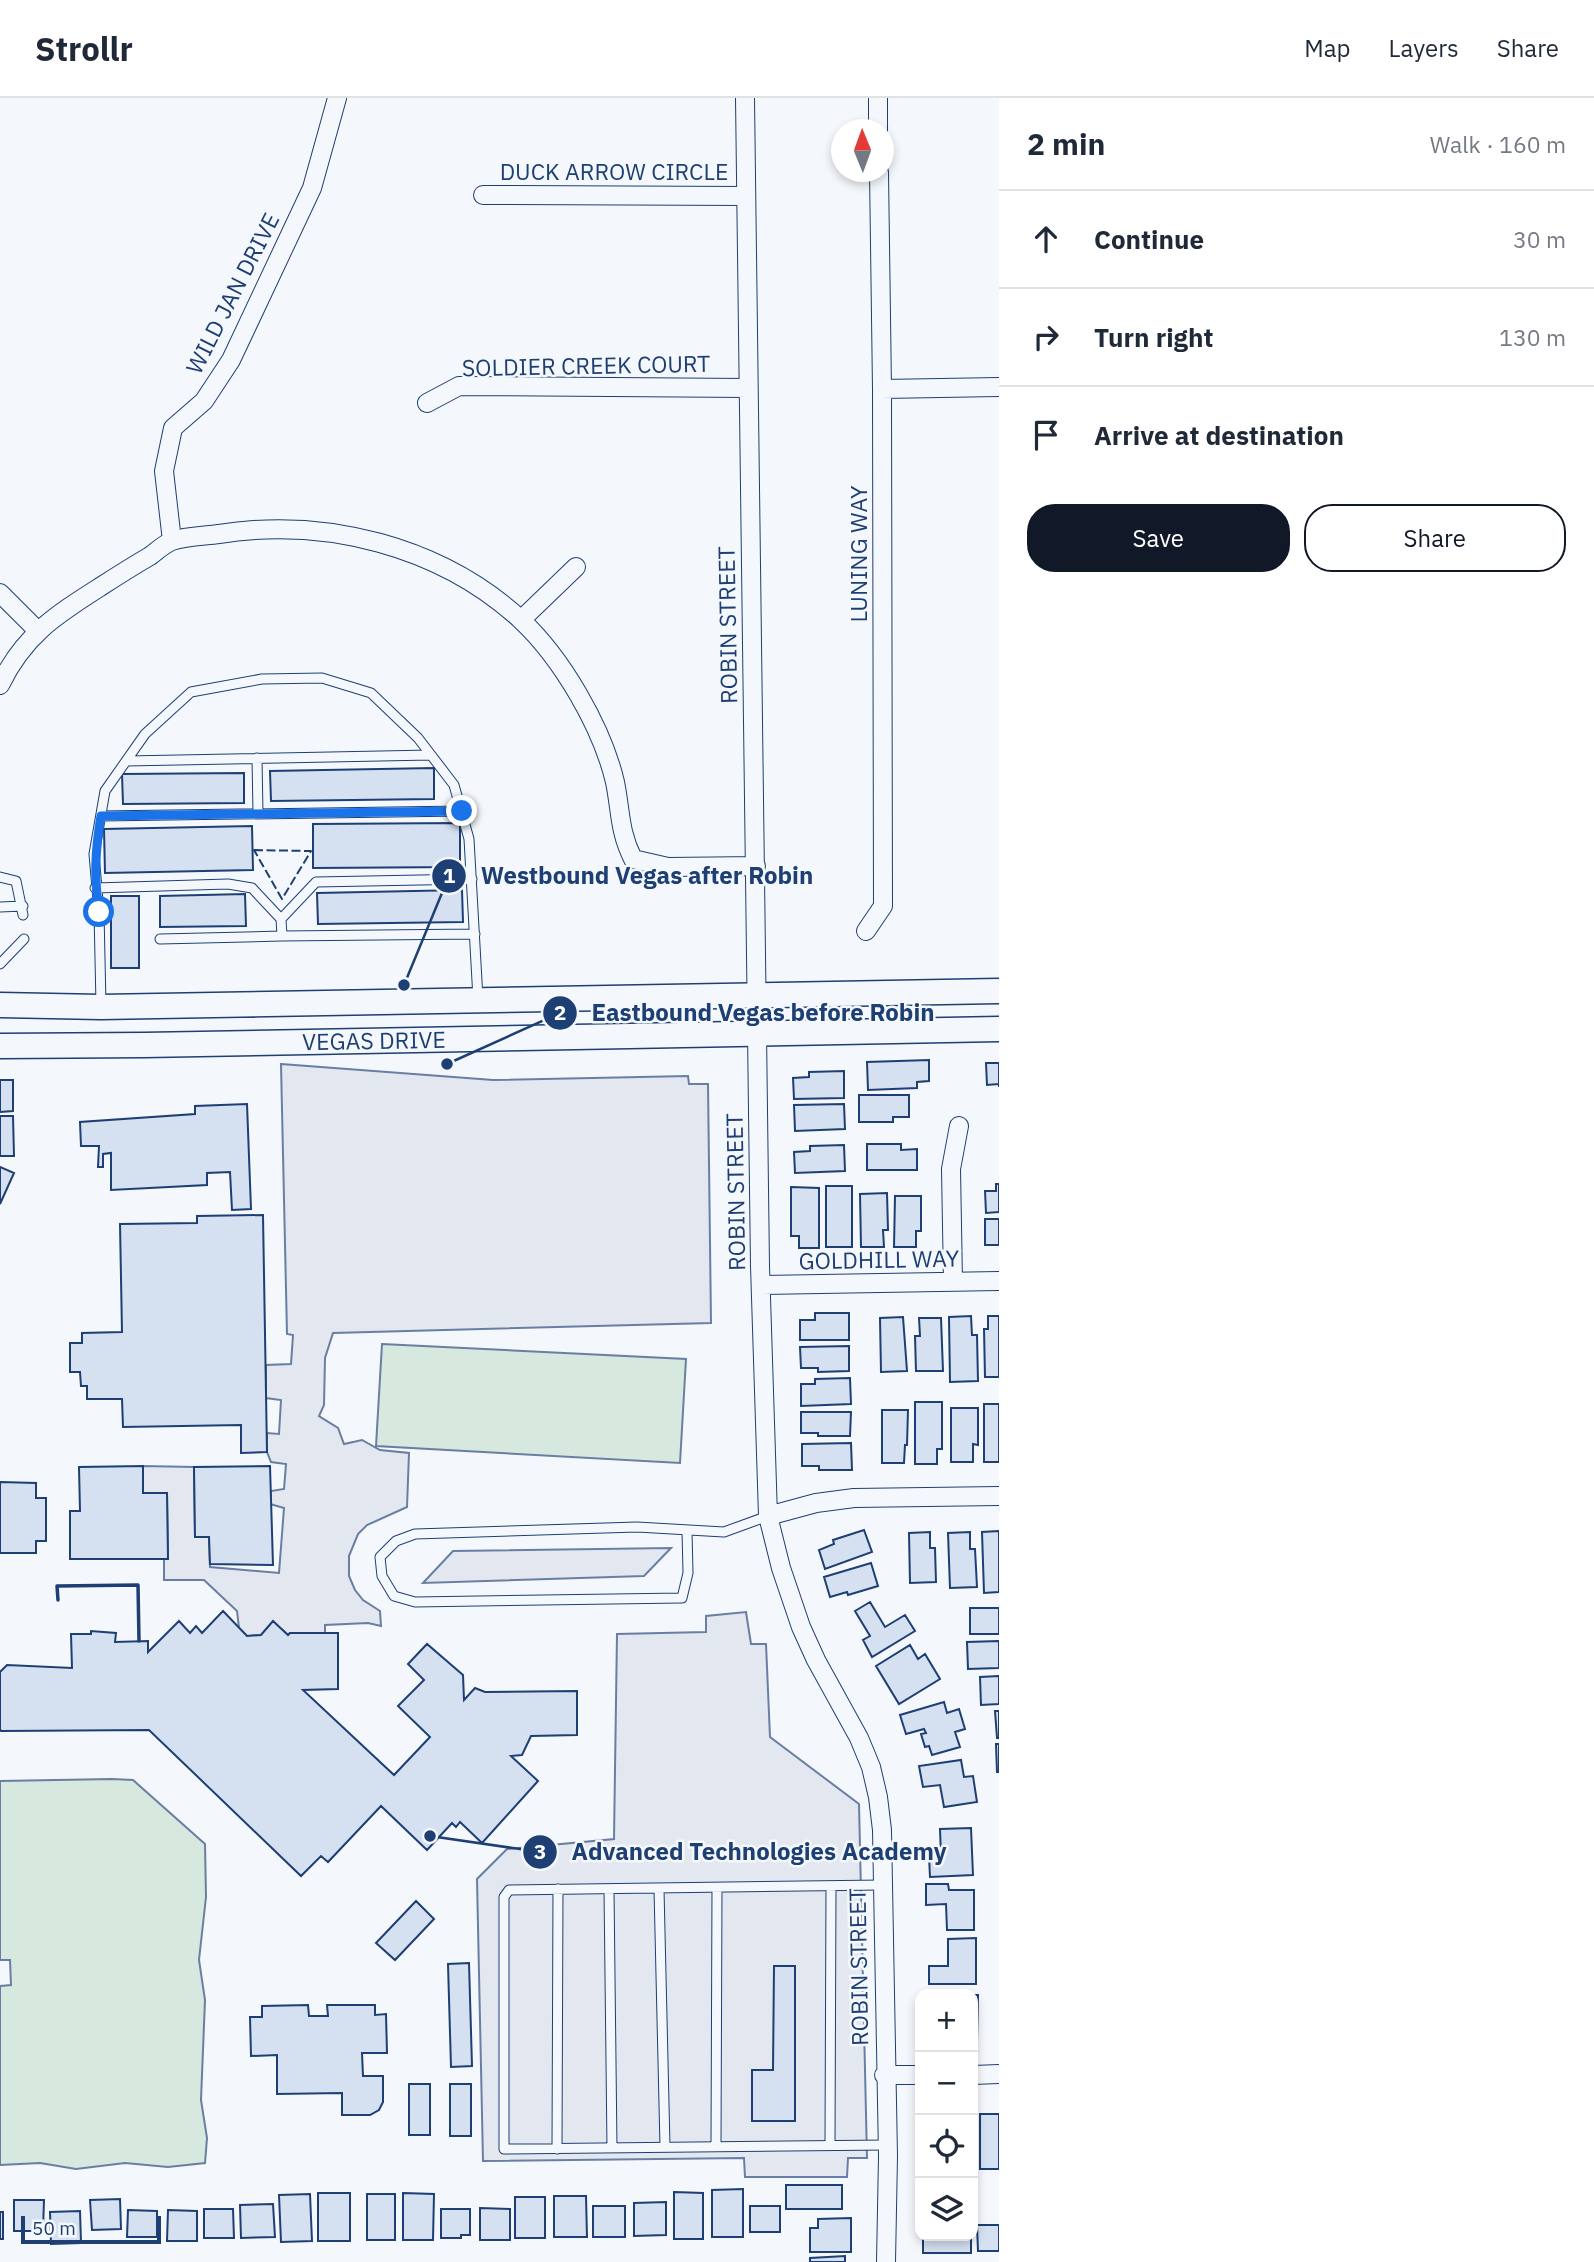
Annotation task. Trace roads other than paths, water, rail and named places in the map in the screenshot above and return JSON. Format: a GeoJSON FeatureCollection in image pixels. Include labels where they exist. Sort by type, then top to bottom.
{"type":"FeatureCollection","features":[{"type":"Feature","properties":{"kind":"main road","name":"VEGAS DRIVE"},"geometry":{"type":"LineString","coordinates":[[0,1005],[101,1007],[999,991]]}},
{"type":"Feature","properties":{"kind":"main road"},"geometry":{"type":"LineString","coordinates":[[301,1003],[303,1042]]}},
{"type":"Feature","properties":{"kind":"main road","name":"VEGAS DRIVE"},"geometry":{"type":"LineString","coordinates":[[0,1046],[999,1029]]}},
{"type":"Feature","properties":{"kind":"street","name":"WILD JAN DRIVE"},"geometry":{"type":"LineString","coordinates":[[172,541],[164,471],[173,428],[204,401],[231,360],[312,188],[337,98]]}},
{"type":"Feature","properties":{"kind":"street","name":"ROBIN STREET"},"geometry":{"type":"LineString","coordinates":[[745,98],[761,1285],[768,1516],[781,1568],[801,1627],[859,1738],[871,1767],[878,1797],[882,1829],[886,2262]]}},
{"type":"Feature","properties":{"kind":"street"},"geometry":{"type":"LineString","coordinates":[[878,98],[878,119]]}},
{"type":"Feature","properties":{"kind":"street","name":"LUNING WAY"},"geometry":{"type":"LineString","coordinates":[[866,931],[883,906],[879,182]]}},
{"type":"Feature","properties":{"kind":"street","name":"DUCK ARROW CIRCLE"},"geometry":{"type":"LineString","coordinates":[[482,195],[746,196]]}},
{"type":"Feature","properties":{"kind":"street","name":"SOLDIER CREEK COURT"},"geometry":{"type":"LineString","coordinates":[[427,402],[459,386],[748,388]]}},
{"type":"Feature","properties":{"kind":"street"},"geometry":{"type":"LineString","coordinates":[[882,389],[999,387]]}},
{"type":"Feature","properties":{"kind":"street"},"geometry":{"type":"LineString","coordinates":[[0,685],[37,630],[64,608],[172,541],[246,529],[333,531],[397,547],[470,582],[521,620],[559,664],[592,719],[615,782],[624,839],[633,859],[668,867],[756,866]]}},
{"type":"Feature","properties":{"kind":"street"},"geometry":{"type":"LineString","coordinates":[[521,620],[576,567]]}},
{"type":"Feature","properties":{"kind":"street"},"geometry":{"type":"LineString","coordinates":[[0,593],[37,630]]}},
{"type":"Feature","properties":{"kind":"street"},"geometry":{"type":"LineString","coordinates":[[953,1282],[951,1169],[959,1126]]}},
{"type":"Feature","properties":{"kind":"street","name":"GOLDHILL WAY"},"geometry":{"type":"LineString","coordinates":[[761,1285],[999,1281]]}},
{"type":"Feature","properties":{"kind":"street"},"geometry":{"type":"LineString","coordinates":[[768,1516],[816,1503],[854,1498],[999,1496]]}},
{"type":"Feature","properties":{"kind":"street"},"geometry":{"type":"LineString","coordinates":[[978,2074],[999,2074]]}},
{"type":"Feature","properties":{"kind":"street"},"geometry":{"type":"LineString","coordinates":[[884,2075],[915,2075]]}},
{"type":"Feature","properties":{"kind":"lane"},"geometry":{"type":"LineString","coordinates":[[101,1007],[99,912],[94,854],[105,791],[145,734],[191,692],[262,678],[322,678],[371,694],[418,738],[454,785],[470,839],[478,1000]]}},
{"type":"Feature","properties":{"kind":"lane"},"geometry":{"type":"LineString","coordinates":[[126,761],[431,755]]}},
{"type":"Feature","properties":{"kind":"lane"},"geometry":{"type":"LineString","coordinates":[[257,758],[258,814]]}},
{"type":"Feature","properties":{"kind":"lane"},"geometry":{"type":"LineString","coordinates":[[101,816],[462,811]]}},
{"type":"Feature","properties":{"kind":"lane"},"geometry":{"type":"LineString","coordinates":[[0,877],[16,881],[23,911],[0,907]]}},
{"type":"Feature","properties":{"kind":"lane"},"geometry":{"type":"LineString","coordinates":[[281,919],[316,882],[472,879]]}},
{"type":"Feature","properties":{"kind":"lane"},"geometry":{"type":"LineString","coordinates":[[95,888],[228,884],[253,888],[281,919],[282,936]]}},
{"type":"Feature","properties":{"kind":"lane"},"geometry":{"type":"LineString","coordinates":[[160,939],[475,933]]}},
{"type":"Feature","properties":{"kind":"lane"},"geometry":{"type":"LineString","coordinates":[[2,962],[24,939]]}},
{"type":"Feature","properties":{"kind":"lane"},"geometry":{"type":"LineString","coordinates":[[687,1531],[688,1573],[682,1598],[415,1602],[394,1596],[382,1576],[380,1557],[396,1541],[415,1534],[637,1527],[724,1532],[768,1516]]}},
{"type":"Feature","properties":{"kind":"lane"},"geometry":{"type":"LineString","coordinates":[[882,1885],[509,1890],[504,1897],[504,2149],[887,2145]]}},
{"type":"Feature","properties":{"kind":"lane"},"geometry":{"type":"LineString","coordinates":[[830,2145],[831,1886]]}},
{"type":"Feature","properties":{"kind":"lane"},"geometry":{"type":"LineString","coordinates":[[716,2146],[717,1888]]}},
{"type":"Feature","properties":{"kind":"lane"},"geometry":{"type":"LineString","coordinates":[[557,2149],[558,1889]]}},
{"type":"Feature","properties":{"kind":"lane"},"geometry":{"type":"LineString","coordinates":[[609,1889],[612,2148]]}},
{"type":"Feature","properties":{"kind":"lane"},"geometry":{"type":"LineString","coordinates":[[659,1889],[665,2147]]}},
{"type":"Feature","properties":{"kind":"place","name":"Westbound Vegas after Robin"},"geometry":{"type":"Point","coordinates":[404,985]}},
{"type":"Feature","properties":{"kind":"place","name":"Eastbound Vegas before Robin"},"geometry":{"type":"Point","coordinates":[447,1064]}},
{"type":"Feature","properties":{"kind":"place","name":"Advanced Technologies Academy"},"geometry":{"type":"Point","coordinates":[430,1836]}}]}
